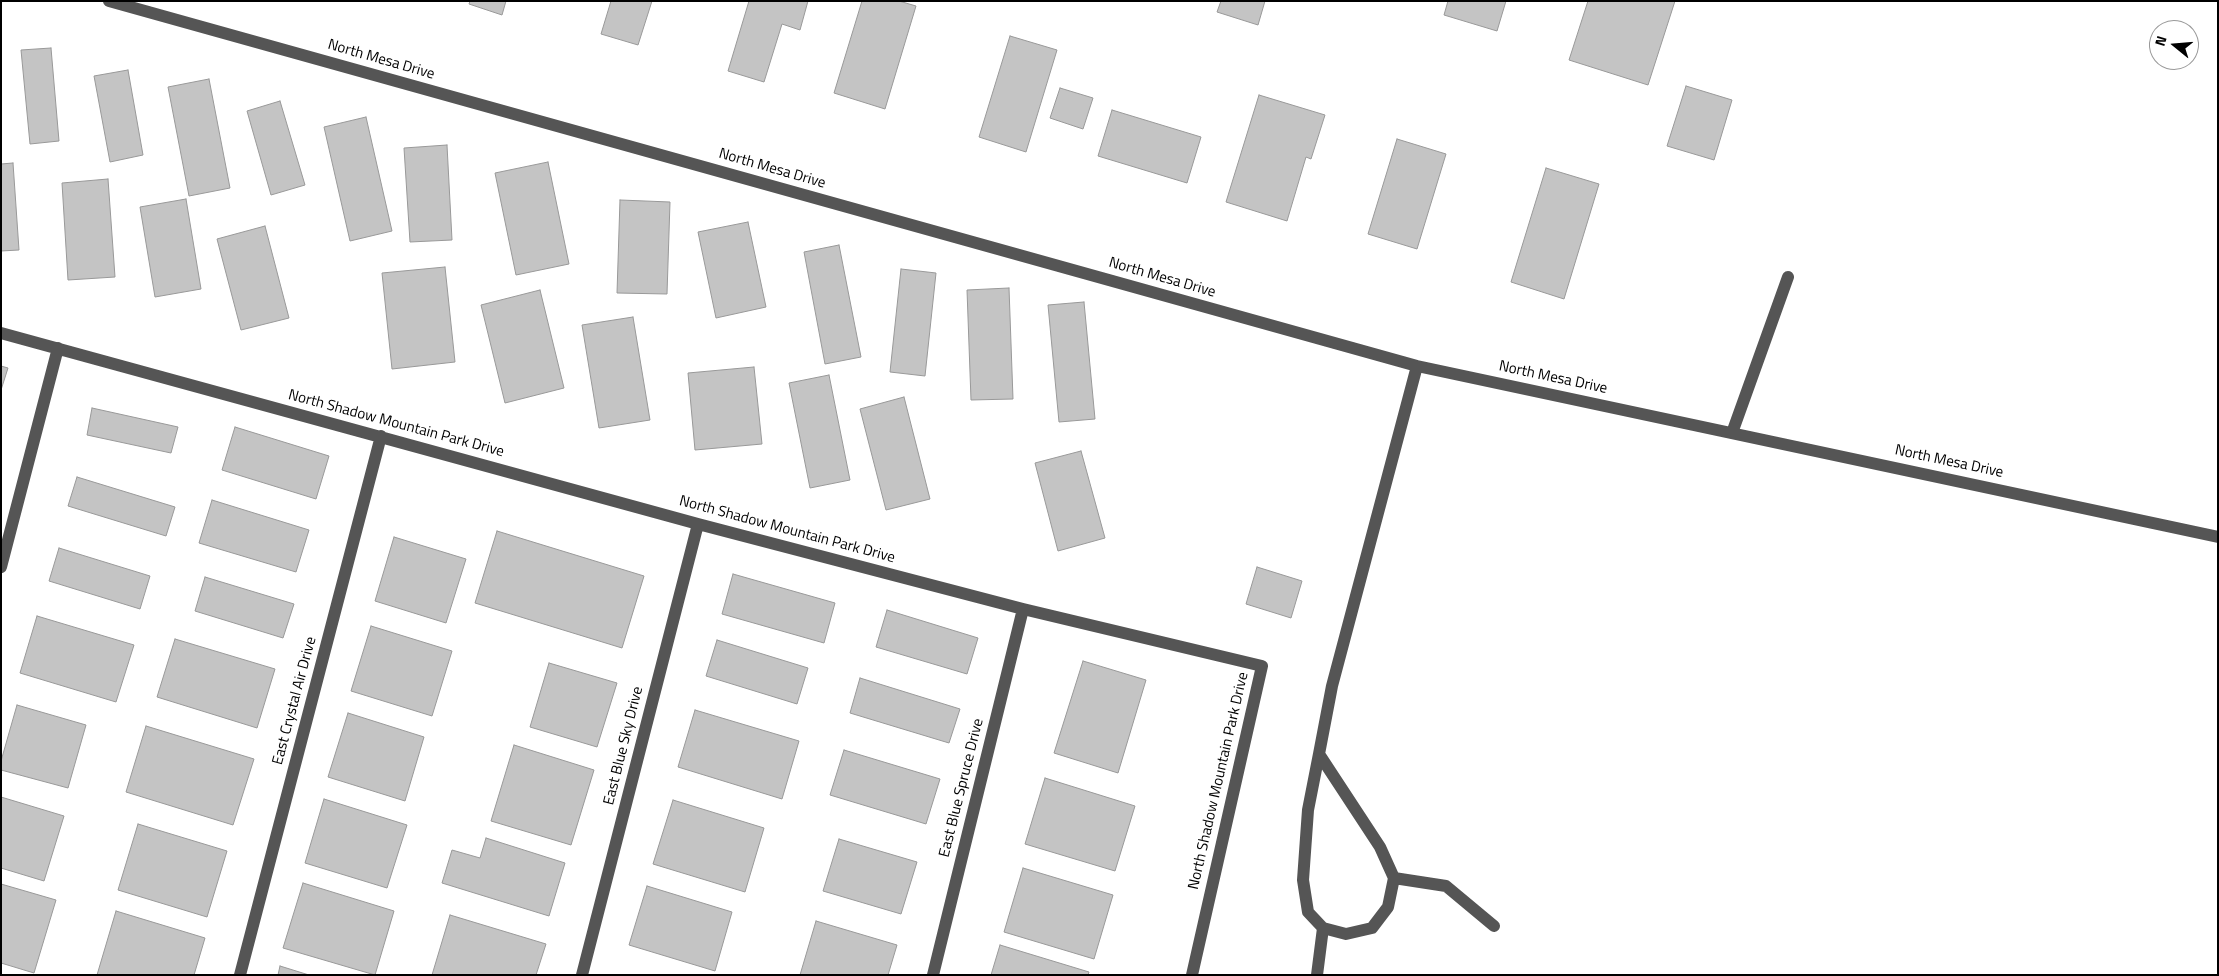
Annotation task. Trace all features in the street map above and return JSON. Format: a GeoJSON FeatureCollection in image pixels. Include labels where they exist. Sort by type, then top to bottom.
{"type":"FeatureCollection","features":[{"type":"Feature","properties":{"kind":"street","name":"North Mesa Drive"},"geometry":{"type":"LineString","coordinates":[[109,1],[1416,366],[2218,536]]}},
{"type":"Feature","properties":{"kind":"street"},"geometry":{"type":"LineString","coordinates":[[1732,433],[1788,277]]}},
{"type":"Feature","properties":{"kind":"street","name":"North Shadow Mountain Park Drive"},"geometry":{"type":"LineString","coordinates":[[1,333],[698,524],[1023,609],[1262,666],[1192,975]]}},
{"type":"Feature","properties":{"kind":"street"},"geometry":{"type":"LineString","coordinates":[[1,567],[58,348]]}},
{"type":"Feature","properties":{"kind":"street"},"geometry":{"type":"LineString","coordinates":[[1319,754],[1380,847],[1394,878],[1388,907],[1372,928],[1346,934],[1323,928],[1308,912],[1303,880],[1308,810],[1332,686],[1416,366]]}},
{"type":"Feature","properties":{"kind":"street","name":"East Crystal Air Drive"},"geometry":{"type":"LineString","coordinates":[[240,975],[381,436]]}},
{"type":"Feature","properties":{"kind":"street","name":"East Blue Sky Drive"},"geometry":{"type":"LineString","coordinates":[[582,975],[698,524]]}},
{"type":"Feature","properties":{"kind":"street","name":"East Blue Spruce Drive"},"geometry":{"type":"LineString","coordinates":[[933,975],[1023,609]]}},
{"type":"Feature","properties":{"kind":"street"},"geometry":{"type":"LineString","coordinates":[[1394,878],[1446,886],[1494,926]]}},
{"type":"Feature","properties":{"kind":"street"},"geometry":{"type":"LineString","coordinates":[[1317,975],[1323,928]]}},
{"type":"Feature","properties":{"kind":"building"},"geometry":{"type":"Polygon","coordinates":[[[470,1],[506,1],[502,15],[469,4],[470,1]]]}},
{"type":"Feature","properties":{"kind":"building"},"geometry":{"type":"Polygon","coordinates":[[[611,1],[652,1],[638,45],[601,34],[611,1]]]}},
{"type":"Feature","properties":{"kind":"building"},"geometry":{"type":"Polygon","coordinates":[[[749,1],[808,1],[800,30],[782,24],[764,82],[728,71],[749,1]]]}},
{"type":"Feature","properties":{"kind":"building"},"geometry":{"type":"Polygon","coordinates":[[[862,1],[899,1],[916,6],[885,109],[834,93],[862,1]]]}},
{"type":"Feature","properties":{"kind":"building"},"geometry":{"type":"Polygon","coordinates":[[[1221,1],[1265,1],[1258,25],[1217,12],[1221,1]]]}},
{"type":"Feature","properties":{"kind":"building"},"geometry":{"type":"Polygon","coordinates":[[[1448,1],[1506,1],[1497,31],[1444,15],[1448,1]]]}},
{"type":"Feature","properties":{"kind":"building"},"geometry":{"type":"Polygon","coordinates":[[[1588,1],[1675,1],[1648,85],[1569,60],[1588,1]]]}},
{"type":"Feature","properties":{"kind":"building"},"geometry":{"type":"Polygon","coordinates":[[[1010,36],[1057,50],[1026,152],[979,137],[1010,36]]]}},
{"type":"Feature","properties":{"kind":"building"},"geometry":{"type":"Polygon","coordinates":[[[51,48],[59,141],[30,144],[21,50],[51,48]]]}},
{"type":"Feature","properties":{"kind":"building"},"geometry":{"type":"Polygon","coordinates":[[[128,70],[143,155],[110,162],[94,76],[128,70]]]}},
{"type":"Feature","properties":{"kind":"building"},"geometry":{"type":"Polygon","coordinates":[[[209,79],[230,188],[189,196],[168,87],[209,79]]]}},
{"type":"Feature","properties":{"kind":"building"},"geometry":{"type":"Polygon","coordinates":[[[1686,86],[1732,100],[1714,160],[1667,146],[1686,86]]]}},
{"type":"Feature","properties":{"kind":"building"},"geometry":{"type":"Polygon","coordinates":[[[1060,88],[1093,98],[1083,129],[1050,118],[1060,88]]]}},
{"type":"Feature","properties":{"kind":"building"},"geometry":{"type":"Polygon","coordinates":[[[1259,95],[1325,115],[1311,159],[1306,157],[1287,221],[1226,202],[1259,95]]]}},
{"type":"Feature","properties":{"kind":"building"},"geometry":{"type":"Polygon","coordinates":[[[280,101],[305,185],[271,195],[247,111],[280,101]]]}},
{"type":"Feature","properties":{"kind":"building"},"geometry":{"type":"Polygon","coordinates":[[[1112,110],[1201,137],[1187,183],[1098,156],[1112,110]]]}},
{"type":"Feature","properties":{"kind":"building"},"geometry":{"type":"Polygon","coordinates":[[[366,117],[392,231],[350,241],[324,127],[366,117]]]}},
{"type":"Feature","properties":{"kind":"building"},"geometry":{"type":"Polygon","coordinates":[[[1397,139],[1446,154],[1417,249],[1368,234],[1397,139]]]}},
{"type":"Feature","properties":{"kind":"building"},"geometry":{"type":"Polygon","coordinates":[[[447,145],[452,240],[410,242],[404,148],[447,145]]]}},
{"type":"Feature","properties":{"kind":"building"},"geometry":{"type":"Polygon","coordinates":[[[548,162],[569,264],[516,275],[495,173],[548,162]]]}},
{"type":"Feature","properties":{"kind":"building"},"geometry":{"type":"Polygon","coordinates":[[[13,163],[19,250],[1,251],[1,164],[13,163]]]}},
{"type":"Feature","properties":{"kind":"building"},"geometry":{"type":"Polygon","coordinates":[[[1546,168],[1599,184],[1564,299],[1511,282],[1546,168]]]}},
{"type":"Feature","properties":{"kind":"building"},"geometry":{"type":"Polygon","coordinates":[[[108,179],[115,277],[68,280],[62,183],[108,179]]]}},
{"type":"Feature","properties":{"kind":"building"},"geometry":{"type":"Polygon","coordinates":[[[186,199],[201,289],[155,297],[140,207],[186,199]]]}},
{"type":"Feature","properties":{"kind":"building"},"geometry":{"type":"Polygon","coordinates":[[[620,200],[670,202],[667,294],[617,293],[620,200]]]}},
{"type":"Feature","properties":{"kind":"building"},"geometry":{"type":"Polygon","coordinates":[[[748,222],[766,307],[716,318],[698,232],[748,222]]]}},
{"type":"Feature","properties":{"kind":"building"},"geometry":{"type":"Polygon","coordinates":[[[265,226],[289,318],[241,330],[217,239],[265,226]]]}},
{"type":"Feature","properties":{"kind":"building"},"geometry":{"type":"Polygon","coordinates":[[[839,245],[861,357],[825,364],[804,252],[839,245]]]}},
{"type":"Feature","properties":{"kind":"building"},"geometry":{"type":"Polygon","coordinates":[[[445,267],[455,362],[392,369],[382,273],[445,267]]]}},
{"type":"Feature","properties":{"kind":"building"},"geometry":{"type":"Polygon","coordinates":[[[901,269],[936,273],[925,376],[890,372],[901,269]]]}},
{"type":"Feature","properties":{"kind":"building"},"geometry":{"type":"Polygon","coordinates":[[[1009,288],[1013,399],[971,400],[967,290],[1009,288]]]}},
{"type":"Feature","properties":{"kind":"building"},"geometry":{"type":"Polygon","coordinates":[[[540,290],[564,388],[505,403],[481,305],[540,290]]]}},
{"type":"Feature","properties":{"kind":"building"},"geometry":{"type":"Polygon","coordinates":[[[1084,302],[1095,419],[1059,422],[1048,305],[1084,302]]]}},
{"type":"Feature","properties":{"kind":"building"},"geometry":{"type":"Polygon","coordinates":[[[633,317],[650,420],[599,428],[582,325],[633,317]]]}},
{"type":"Feature","properties":{"kind":"building"},"geometry":{"type":"Polygon","coordinates":[[[1,366],[8,368],[1,390],[1,366]]]}},
{"type":"Feature","properties":{"kind":"building"},"geometry":{"type":"Polygon","coordinates":[[[754,367],[762,444],[695,450],[688,373],[754,367]]]}},
{"type":"Feature","properties":{"kind":"building"},"geometry":{"type":"Polygon","coordinates":[[[829,375],[850,480],[810,488],[789,383],[829,375]]]}},
{"type":"Feature","properties":{"kind":"building"},"geometry":{"type":"Polygon","coordinates":[[[904,397],[930,499],[886,510],[860,409],[904,397]]]}},
{"type":"Feature","properties":{"kind":"building"},"geometry":{"type":"Polygon","coordinates":[[[92,408],[178,427],[171,453],[87,435],[92,408]]]}},
{"type":"Feature","properties":{"kind":"building"},"geometry":{"type":"Polygon","coordinates":[[[235,427],[329,456],[316,499],[222,470],[235,427]]]}},
{"type":"Feature","properties":{"kind":"building"},"geometry":{"type":"Polygon","coordinates":[[[1081,451],[1105,538],[1058,551],[1035,463],[1081,451]]]}},
{"type":"Feature","properties":{"kind":"building"},"geometry":{"type":"Polygon","coordinates":[[[77,477],[175,507],[166,536],[68,506],[77,477]]]}},
{"type":"Feature","properties":{"kind":"building"},"geometry":{"type":"Polygon","coordinates":[[[212,500],[309,530],[296,572],[199,543],[212,500]]]}},
{"type":"Feature","properties":{"kind":"building"},"geometry":{"type":"Polygon","coordinates":[[[497,531],[644,576],[622,648],[475,603],[497,531]]]}},
{"type":"Feature","properties":{"kind":"building"},"geometry":{"type":"Polygon","coordinates":[[[394,537],[466,559],[446,623],[375,601],[394,537]]]}},
{"type":"Feature","properties":{"kind":"building"},"geometry":{"type":"Polygon","coordinates":[[[59,548],[150,576],[140,609],[49,581],[59,548]]]}},
{"type":"Feature","properties":{"kind":"building"},"geometry":{"type":"Polygon","coordinates":[[[1257,567],[1302,581],[1291,618],[1246,604],[1257,567]]]}},
{"type":"Feature","properties":{"kind":"building"},"geometry":{"type":"Polygon","coordinates":[[[733,574],[835,603],[824,643],[722,614],[733,574]]]}},
{"type":"Feature","properties":{"kind":"building"},"geometry":{"type":"Polygon","coordinates":[[[205,577],[294,604],[283,638],[195,611],[205,577]]]}},
{"type":"Feature","properties":{"kind":"building"},"geometry":{"type":"Polygon","coordinates":[[[887,610],[978,638],[967,674],[876,647],[887,610]]]}},
{"type":"Feature","properties":{"kind":"building"},"geometry":{"type":"Polygon","coordinates":[[[37,616],[134,645],[116,702],[20,673],[37,616]]]}},
{"type":"Feature","properties":{"kind":"building"},"geometry":{"type":"Polygon","coordinates":[[[371,626],[452,651],[432,716],[351,691],[371,626]]]}},
{"type":"Feature","properties":{"kind":"building"},"geometry":{"type":"Polygon","coordinates":[[[175,639],[275,669],[257,728],[157,697],[175,639]]]}},
{"type":"Feature","properties":{"kind":"building"},"geometry":{"type":"Polygon","coordinates":[[[717,640],[808,668],[797,704],[706,676],[717,640]]]}},
{"type":"Feature","properties":{"kind":"building"},"geometry":{"type":"Polygon","coordinates":[[[1083,661],[1146,680],[1118,773],[1054,753],[1083,661]]]}},
{"type":"Feature","properties":{"kind":"building"},"geometry":{"type":"Polygon","coordinates":[[[549,663],[617,683],[597,747],[530,727],[549,663]]]}},
{"type":"Feature","properties":{"kind":"building"},"geometry":{"type":"Polygon","coordinates":[[[860,678],[960,709],[949,743],[850,713],[860,678]]]}},
{"type":"Feature","properties":{"kind":"building"},"geometry":{"type":"Polygon","coordinates":[[[17,705],[86,725],[68,788],[1,770],[1,761],[17,705]]]}},
{"type":"Feature","properties":{"kind":"building"},"geometry":{"type":"Polygon","coordinates":[[[695,710],[799,741],[782,799],[678,767],[695,710]]]}},
{"type":"Feature","properties":{"kind":"building"},"geometry":{"type":"Polygon","coordinates":[[[348,713],[424,737],[405,801],[328,777],[348,713]]]}},
{"type":"Feature","properties":{"kind":"building"},"geometry":{"type":"Polygon","coordinates":[[[146,726],[254,759],[233,825],[126,792],[146,726]]]}},
{"type":"Feature","properties":{"kind":"building"},"geometry":{"type":"Polygon","coordinates":[[[514,745],[594,770],[571,845],[491,821],[514,745]]]}},
{"type":"Feature","properties":{"kind":"building"},"geometry":{"type":"Polygon","coordinates":[[[844,750],[940,779],[926,824],[830,795],[844,750]]]}},
{"type":"Feature","properties":{"kind":"building"},"geometry":{"type":"Polygon","coordinates":[[[1045,778],[1135,806],[1115,871],[1025,844],[1045,778]]]}},
{"type":"Feature","properties":{"kind":"building"},"geometry":{"type":"Polygon","coordinates":[[[1,797],[64,816],[44,881],[1,868],[1,797]]]}},
{"type":"Feature","properties":{"kind":"building"},"geometry":{"type":"Polygon","coordinates":[[[324,799],[407,825],[387,888],[305,863],[324,799]]]}},
{"type":"Feature","properties":{"kind":"building"},"geometry":{"type":"Polygon","coordinates":[[[673,800],[764,828],[745,892],[653,864],[673,800]]]}},
{"type":"Feature","properties":{"kind":"building"},"geometry":{"type":"Polygon","coordinates":[[[138,824],[227,851],[207,917],[118,890],[138,824]]]}},
{"type":"Feature","properties":{"kind":"building"},"geometry":{"type":"Polygon","coordinates":[[[486,838],[565,863],[549,916],[442,883],[452,850],[480,858],[486,838]]]}},
{"type":"Feature","properties":{"kind":"building"},"geometry":{"type":"Polygon","coordinates":[[[839,839],[917,862],[901,914],[823,891],[839,839]]]}},
{"type":"Feature","properties":{"kind":"building"},"geometry":{"type":"Polygon","coordinates":[[[1023,868],[1113,895],[1094,959],[1004,932],[1023,868]]]}},
{"type":"Feature","properties":{"kind":"building"},"geometry":{"type":"Polygon","coordinates":[[[303,883],[394,911],[375,975],[283,948],[303,883]]]}},
{"type":"Feature","properties":{"kind":"building"},"geometry":{"type":"Polygon","coordinates":[[[1,884],[56,900],[34,973],[1,963],[1,884]]]}},
{"type":"Feature","properties":{"kind":"building"},"geometry":{"type":"Polygon","coordinates":[[[647,886],[732,912],[715,971],[629,945],[647,886]]]}},
{"type":"Feature","properties":{"kind":"building"},"geometry":{"type":"Polygon","coordinates":[[[116,911],[205,938],[194,975],[97,975],[116,911]]]}},
{"type":"Feature","properties":{"kind":"building"},"geometry":{"type":"Polygon","coordinates":[[[450,915],[546,944],[536,975],[432,975],[450,915]]]}},
{"type":"Feature","properties":{"kind":"building"},"geometry":{"type":"Polygon","coordinates":[[[816,921],[897,945],[888,975],[800,975],[816,921]]]}},
{"type":"Feature","properties":{"kind":"building"},"geometry":{"type":"Polygon","coordinates":[[[1000,945],[1089,972],[1088,975],[991,975],[1000,945]]]}},
{"type":"Feature","properties":{"kind":"building"},"geometry":{"type":"Polygon","coordinates":[[[280,966],[309,975],[278,975],[280,966]]]}}]}
